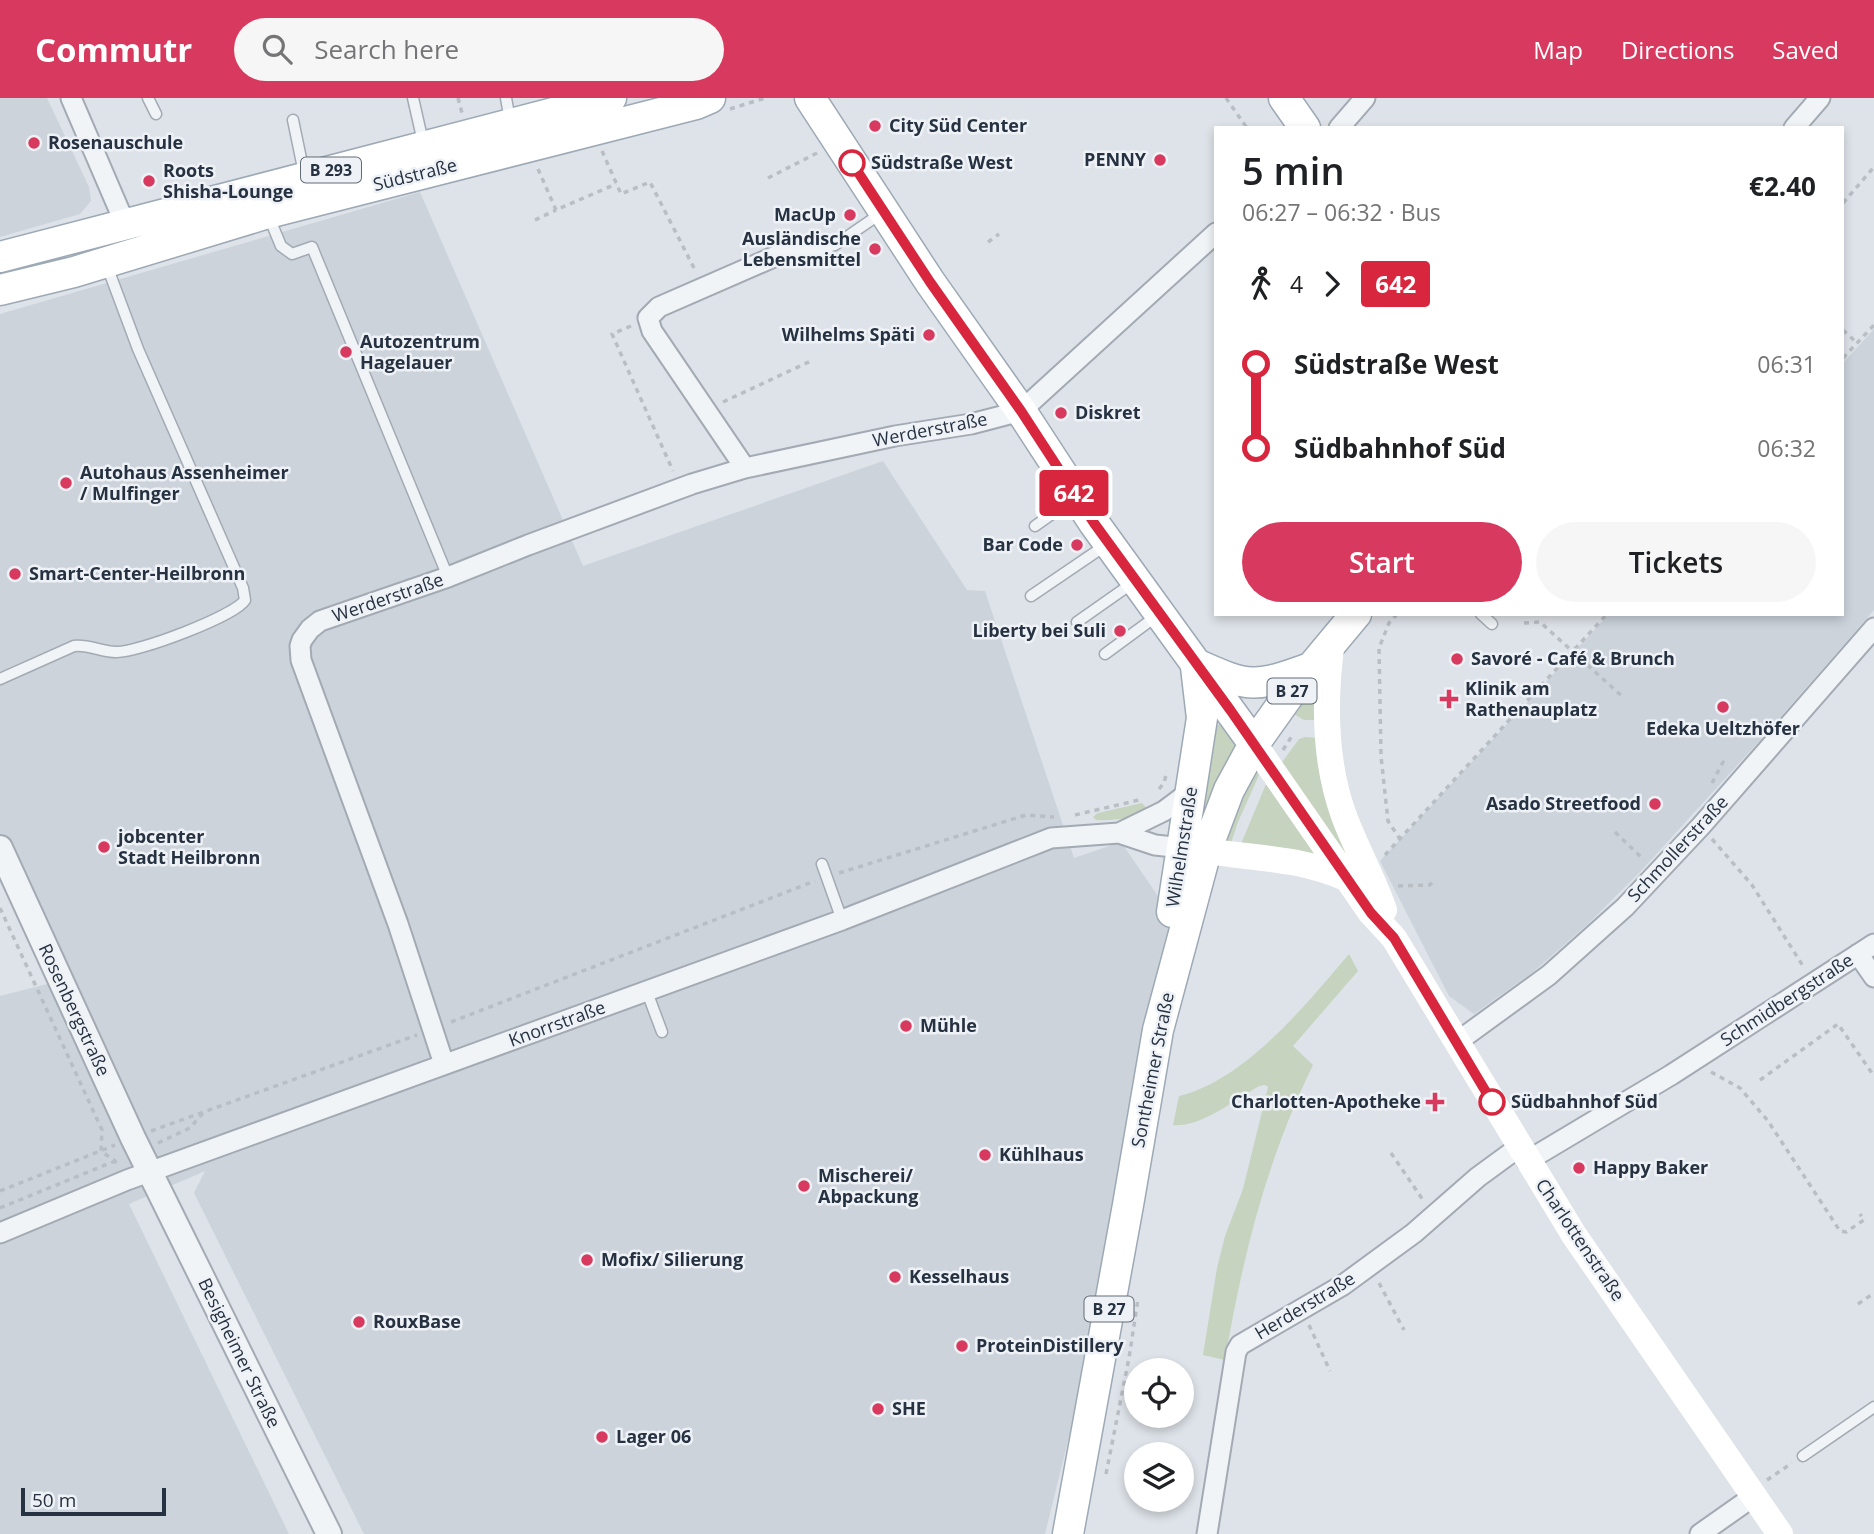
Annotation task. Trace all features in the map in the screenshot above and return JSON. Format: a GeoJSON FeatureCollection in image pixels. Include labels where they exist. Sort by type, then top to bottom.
{"type":"FeatureCollection","features":[{"type":"Feature","properties":{"kind":"main road","name":"Südstraße"},"geometry":{"type":"LineString","coordinates":[[0,257],[424,146],[509,111],[611,98]]}},
{"type":"Feature","properties":{"kind":"main road","name":"Südstraße"},"geometry":{"type":"LineString","coordinates":[[0,290],[106,262],[268,213],[696,104],[710,98]]}},
{"type":"Feature","properties":{"kind":"main road","name":"Wilhelmstraße"},"geometry":{"type":"LineString","coordinates":[[810,98],[883,212],[1021,411],[1101,533],[1263,756]]}},
{"type":"Feature","properties":{"kind":"main road","name":"B 27"},"geometry":{"type":"LineString","coordinates":[[1332,640],[1354,616]]}},
{"type":"Feature","properties":{"kind":"main road"},"geometry":{"type":"LineString","coordinates":[[1194,850],[1287,859],[1358,876],[1335,781],[1328,730],[1332,640]]}},
{"type":"Feature","properties":{"kind":"main road","name":"Sontheimer Straße"},"geometry":{"type":"LineString","coordinates":[[1068,1534],[1158,1030],[1194,850],[1230,790],[1263,756],[1310,668],[1332,640]]}},
{"type":"Feature","properties":{"kind":"main road","name":"Wilhelmstraße"},"geometry":{"type":"LineString","coordinates":[[1194,850],[1192,790],[1202,718],[1195,664]]}},
{"type":"Feature","properties":{"kind":"main road"},"geometry":{"type":"LineString","coordinates":[[1195,664],[1227,678],[1256,684],[1310,668]]}},
{"type":"Feature","properties":{"kind":"main road","name":"Charlottenstraße"},"geometry":{"type":"LineString","coordinates":[[1263,756],[1358,876],[1371,913],[1394,938],[1523,1154],[1594,1264],[1758,1490],[1780,1534]]}},
{"type":"Feature","properties":{"kind":"main road","name":"Charlottenstraße"},"geometry":{"type":"LineString","coordinates":[[1358,876],[1389,895],[1394,938]]}},
{"type":"Feature","properties":{"kind":"street"},"geometry":{"type":"LineString","coordinates":[[71,98],[120,212],[128,222]]}},
{"type":"Feature","properties":{"kind":"street"},"geometry":{"type":"LineString","coordinates":[[1341,126],[1365,98]]}},
{"type":"Feature","properties":{"kind":"street"},"geometry":{"type":"LineString","coordinates":[[1796,126],[1820,98]]}},
{"type":"Feature","properties":{"kind":"street","name":"Werderstraße"},"geometry":{"type":"LineString","coordinates":[[444,1065],[398,924],[305,674],[300,646],[305,634],[320,621],[448,577],[681,488],[745,468],[895,436],[971,424],[1021,411],[1214,235]]}},
{"type":"Feature","properties":{"kind":"street"},"geometry":{"type":"LineString","coordinates":[[745,468],[652,331],[648,318],[659,307],[793,249],[824,247]]}},
{"type":"Feature","properties":{"kind":"street","name":"Schmollerstraße"},"geometry":{"type":"LineString","coordinates":[[1457,1042],[1549,975],[1618,914],[1701,826],[1874,628]]}},
{"type":"Feature","properties":{"kind":"street","name":"Knorrstraße"},"geometry":{"type":"LineString","coordinates":[[0,1233],[137,1160],[444,1065],[842,920],[1051,838],[1119,833],[1164,811],[1192,790]]}},
{"type":"Feature","properties":{"kind":"street","name":"Knorrstraße"},"geometry":{"type":"LineString","coordinates":[[1119,833],[1155,845],[1194,850]]}},
{"type":"Feature","properties":{"kind":"street","name":"Rosenbergstraße"},"geometry":{"type":"LineString","coordinates":[[0,848],[137,1160]]}},
{"type":"Feature","properties":{"kind":"street"},"geometry":{"type":"LineString","coordinates":[[1866,949],[1874,977]]}},
{"type":"Feature","properties":{"kind":"street","name":"Schmidbergstraße"},"geometry":{"type":"LineString","coordinates":[[1523,1154],[1553,1147],[1866,949]]}},
{"type":"Feature","properties":{"kind":"street","name":"Herderstraße"},"geometry":{"type":"LineString","coordinates":[[1207,1534],[1236,1352],[1243,1343],[1302,1310],[1370,1265],[1434,1216],[1478,1177],[1523,1154]]}},
{"type":"Feature","properties":{"kind":"street","name":"Besigheimer Straße"},"geometry":{"type":"LineString","coordinates":[[137,1160],[329,1534]]}},
{"type":"Feature","properties":{"kind":"street"},"geometry":{"type":"LineString","coordinates":[[1700,1534],[1758,1490]]}},
{"type":"Feature","properties":{"kind":"lane"},"geometry":{"type":"LineString","coordinates":[[148,98],[156,114]]}},
{"type":"Feature","properties":{"kind":"lane"},"geometry":{"type":"LineString","coordinates":[[413,98],[424,146]]}},
{"type":"Feature","properties":{"kind":"lane"},"geometry":{"type":"LineString","coordinates":[[293,120],[305,177]]}},
{"type":"Feature","properties":{"kind":"lane"},"geometry":{"type":"LineString","coordinates":[[824,247],[835,245],[883,212]]}},
{"type":"Feature","properties":{"kind":"lane"},"geometry":{"type":"LineString","coordinates":[[268,213],[281,246],[292,254],[312,247],[448,577]]}},
{"type":"Feature","properties":{"kind":"lane"},"geometry":{"type":"LineString","coordinates":[[0,679],[74,646],[117,652],[152,645],[233,610],[245,600],[243,588],[138,349],[106,262]]}},
{"type":"Feature","properties":{"kind":"lane"},"geometry":{"type":"LineString","coordinates":[[1035,526],[1076,496]]}},
{"type":"Feature","properties":{"kind":"lane"},"geometry":{"type":"LineString","coordinates":[[1031,596],[1101,533]]}},
{"type":"Feature","properties":{"kind":"lane"},"geometry":{"type":"LineString","coordinates":[[1077,622],[1136,581]]}},
{"type":"Feature","properties":{"kind":"lane"},"geometry":{"type":"LineString","coordinates":[[1105,654],[1159,614]]}},
{"type":"Feature","properties":{"kind":"lane"},"geometry":{"type":"LineString","coordinates":[[1483,616],[1492,624]]}},
{"type":"Feature","properties":{"kind":"lane"},"geometry":{"type":"LineString","coordinates":[[822,864],[842,920]]}},
{"type":"Feature","properties":{"kind":"lane"},"geometry":{"type":"LineString","coordinates":[[647,992],[662,1032]]}},
{"type":"Feature","properties":{"kind":"lane"},"geometry":{"type":"LineString","coordinates":[[1803,1456],[1874,1407]]}},
{"type":"Feature","properties":{"kind":"path"},"geometry":{"type":"LineString","coordinates":[[1226,98],[1246,126]]}},
{"type":"Feature","properties":{"kind":"path"},"geometry":{"type":"LineString","coordinates":[[768,178],[838,141]]}},
{"type":"Feature","properties":{"kind":"path"},"geometry":{"type":"LineString","coordinates":[[601,149],[621,194],[650,181],[704,288]]}},
{"type":"Feature","properties":{"kind":"path"},"geometry":{"type":"LineString","coordinates":[[537,167],[556,210]]}},
{"type":"Feature","properties":{"kind":"path"},"geometry":{"type":"LineString","coordinates":[[1844,202],[1874,167]]}},
{"type":"Feature","properties":{"kind":"path"},"geometry":{"type":"LineString","coordinates":[[535,220],[616,184]]}},
{"type":"Feature","properties":{"kind":"path"},"geometry":{"type":"LineString","coordinates":[[988,242],[999,234]]}},
{"type":"Feature","properties":{"kind":"path"},"geometry":{"type":"LineString","coordinates":[[648,318],[612,334],[681,488]]}},
{"type":"Feature","properties":{"kind":"path"},"geometry":{"type":"LineString","coordinates":[[1844,357],[1874,324]]}},
{"type":"Feature","properties":{"kind":"path"},"geometry":{"type":"LineString","coordinates":[[1844,331],[1857,343]]}},
{"type":"Feature","properties":{"kind":"path"},"geometry":{"type":"LineString","coordinates":[[708,413],[737,394],[813,360]]}},
{"type":"Feature","properties":{"kind":"path"},"geometry":{"type":"LineString","coordinates":[[1395,616],[1389,623],[1379,648],[1381,757],[1388,821],[1400,839]]}},
{"type":"Feature","properties":{"kind":"path"},"geometry":{"type":"LineString","coordinates":[[1358,876],[1400,839],[1605,616]]}},
{"type":"Feature","properties":{"kind":"path"},"geometry":{"type":"LineString","coordinates":[[1524,623],[1540,622],[1624,698]]}},
{"type":"Feature","properties":{"kind":"path"},"geometry":{"type":"LineString","coordinates":[[1263,756],[1298,727],[1328,730]]}},
{"type":"Feature","properties":{"kind":"path"},"geometry":{"type":"LineString","coordinates":[[1069,816],[1148,797]]}},
{"type":"Feature","properties":{"kind":"path"},"geometry":{"type":"LineString","coordinates":[[0,1191],[101,1151],[137,1160],[204,1112],[433,1029],[825,877],[1026,815],[1058,818]]}},
{"type":"Feature","properties":{"kind":"path"},"geometry":{"type":"LineString","coordinates":[[1701,826],[1752,885],[1814,983]]}},
{"type":"Feature","properties":{"kind":"path"},"geometry":{"type":"LineString","coordinates":[[1615,832],[1658,873]]}},
{"type":"Feature","properties":{"kind":"path"},"geometry":{"type":"LineString","coordinates":[[1389,895],[1430,885],[1436,879]]}},
{"type":"Feature","properties":{"kind":"path"},"geometry":{"type":"LineString","coordinates":[[0,908],[102,1130],[101,1151]]}},
{"type":"Feature","properties":{"kind":"path"},"geometry":{"type":"LineString","coordinates":[[1760,1080],[1838,1024],[1874,1076]]}},
{"type":"Feature","properties":{"kind":"path"},"geometry":{"type":"LineString","coordinates":[[1700,1056],[1713,1074],[1740,1087],[1768,1121],[1840,1231],[1846,1232],[1864,1220],[1860,1214]]}},
{"type":"Feature","properties":{"kind":"path"},"geometry":{"type":"LineString","coordinates":[[0,1208],[115,1160],[137,1160],[190,1128],[204,1112]]}},
{"type":"Feature","properties":{"kind":"path"},"geometry":{"type":"LineString","coordinates":[[101,1151],[115,1160]]}},
{"type":"Feature","properties":{"kind":"path"},"geometry":{"type":"LineString","coordinates":[[1391,1153],[1434,1216]]}},
{"type":"Feature","properties":{"kind":"path"},"geometry":{"type":"LineString","coordinates":[[1370,1265],[1404,1330]]}},
{"type":"Feature","properties":{"kind":"path"},"geometry":{"type":"LineString","coordinates":[[1858,1304],[1874,1293]]}},
{"type":"Feature","properties":{"kind":"path"},"geometry":{"type":"LineString","coordinates":[[1302,1310],[1330,1371]]}},
{"type":"Feature","properties":{"kind":"path"},"geometry":{"type":"LineString","coordinates":[[1758,1490],[1803,1456]]}},
{"type":"Feature","properties":{"kind":"shaded area","name":"Rosenauschule"},"geometry":{"type":"Polygon","coordinates":[[[0,98],[47,98],[89,187],[91,201],[80,214],[0,237],[0,98]]]}},
{"type":"Feature","properties":{"kind":"shaded area"},"geometry":{"type":"Polygon","coordinates":[[[420,192],[583,566],[883,461],[967,590],[985,591],[1074,858],[1121,842],[1173,918],[1134,1173],[1045,1534],[364,1534],[194,1193],[205,1171],[129,1204],[289,1534],[0,1534],[0,996],[51,983],[0,870],[0,314],[420,192]]]}},
{"type":"Feature","properties":{"kind":"shaded area"},"geometry":{"type":"Polygon","coordinates":[[[1874,329],[1874,610],[1641,871],[1587,925],[1533,972],[1474,1014],[1449,996],[1380,861],[1607,616],[1844,616],[1844,362],[1874,329]]]}},
{"type":"Feature","properties":{"kind":"green space"},"geometry":{"type":"Polygon","coordinates":[[[1320,678],[1318,720],[1304,720],[1292,713],[1320,678]]]}},
{"type":"Feature","properties":{"kind":"green space"},"geometry":{"type":"Polygon","coordinates":[[[1221,724],[1238,749],[1200,824],[1209,728],[1221,724]]]}},
{"type":"Feature","properties":{"kind":"green space"},"geometry":{"type":"Polygon","coordinates":[[[1318,738],[1358,874],[1280,765],[1299,739],[1318,738]]]}},
{"type":"Feature","properties":{"kind":"green space"},"geometry":{"type":"Polygon","coordinates":[[[1255,769],[1259,775],[1231,843],[1222,840],[1255,769]]]}},
{"type":"Feature","properties":{"kind":"green space"},"geometry":{"type":"Polygon","coordinates":[[[1266,784],[1319,860],[1241,844],[1266,784]]]}},
{"type":"Feature","properties":{"kind":"green space"},"geometry":{"type":"Polygon","coordinates":[[[1142,803],[1149,811],[1117,819],[1096,820],[1093,817],[1098,813],[1142,803]]]}},
{"type":"Feature","properties":{"kind":"green space"},"geometry":{"type":"Polygon","coordinates":[[[1349,954],[1358,971],[1293,1046],[1313,1065],[1296,1101],[1269,1173],[1248,1246],[1225,1360],[1203,1355],[1217,1268],[1225,1236],[1243,1189],[1268,1087],[1259,1086],[1206,1118],[1173,1125],[1179,1096],[1227,1074],[1273,1038],[1349,954]]]}},
{"type":"Feature","properties":{"kind":"bus line","name":"642"},"geometry":{"type":"LineString","coordinates":[[852,163],[1094,523],[1231,711],[1371,913],[1394,938],[1492,1102]]}},
{"type":"Feature","properties":{"kind":"place","name":"City Süd Center"},"geometry":{"type":"Point","coordinates":[875,126]}},
{"type":"Feature","properties":{"kind":"place","name":"Rosenauschule"},"geometry":{"type":"Point","coordinates":[34,143]}},
{"type":"Feature","properties":{"kind":"place","name":"PENNY"},"geometry":{"type":"Point","coordinates":[1160,160]}},
{"type":"Feature","properties":{"kind":"place","name":"Südstraße West"},"geometry":{"type":"Point","coordinates":[852,163]}},
{"type":"Feature","properties":{"kind":"place","name":"Roots Shisha-Lounge"},"geometry":{"type":"Point","coordinates":[149,181]}},
{"type":"Feature","properties":{"kind":"place","name":"MacUp"},"geometry":{"type":"Point","coordinates":[850,215]}},
{"type":"Feature","properties":{"kind":"place","name":"Ausländische Lebensmittel"},"geometry":{"type":"Point","coordinates":[875,249]}},
{"type":"Feature","properties":{"kind":"place","name":"Wilhelms Späti"},"geometry":{"type":"Point","coordinates":[929,335]}},
{"type":"Feature","properties":{"kind":"place","name":"Autozentrum Hagelauer"},"geometry":{"type":"Point","coordinates":[346,352]}},
{"type":"Feature","properties":{"kind":"place","name":"Diskret"},"geometry":{"type":"Point","coordinates":[1061,413]}},
{"type":"Feature","properties":{"kind":"place","name":"Autohaus Assenheimer / Mulfinger"},"geometry":{"type":"Point","coordinates":[66,483]}},
{"type":"Feature","properties":{"kind":"place","name":"Bar Code"},"geometry":{"type":"Point","coordinates":[1077,545]}},
{"type":"Feature","properties":{"kind":"place","name":"Smart-Center-Heilbronn"},"geometry":{"type":"Point","coordinates":[15,574]}},
{"type":"Feature","properties":{"kind":"place","name":"Liberty bei Suli"},"geometry":{"type":"Point","coordinates":[1120,631]}},
{"type":"Feature","properties":{"kind":"place","name":"Savoré - Café & Brunch"},"geometry":{"type":"Point","coordinates":[1457,659]}},
{"type":"Feature","properties":{"kind":"place","name":"Klinik am Rathenauplatz"},"geometry":{"type":"Point","coordinates":[1449,699]}},
{"type":"Feature","properties":{"kind":"place","name":"Edeka Ueltzhöfer"},"geometry":{"type":"Point","coordinates":[1723,707]}},
{"type":"Feature","properties":{"kind":"place","name":"Asado Streetfood"},"geometry":{"type":"Point","coordinates":[1655,804]}},
{"type":"Feature","properties":{"kind":"place","name":"jobcenter Stadt Heilbronn"},"geometry":{"type":"Point","coordinates":[104,847]}},
{"type":"Feature","properties":{"kind":"place","name":"Mühle"},"geometry":{"type":"Point","coordinates":[906,1026]}},
{"type":"Feature","properties":{"kind":"place","name":"Charlotten-Apotheke"},"geometry":{"type":"Point","coordinates":[1435,1102]}},
{"type":"Feature","properties":{"kind":"place","name":"Südbahnhof Süd"},"geometry":{"type":"Point","coordinates":[1492,1102]}},
{"type":"Feature","properties":{"kind":"place","name":"Kühlhaus"},"geometry":{"type":"Point","coordinates":[985,1155]}},
{"type":"Feature","properties":{"kind":"place","name":"Happy Baker"},"geometry":{"type":"Point","coordinates":[1579,1168]}},
{"type":"Feature","properties":{"kind":"place","name":"Mischerei/ Abpackung"},"geometry":{"type":"Point","coordinates":[804,1186]}},
{"type":"Feature","properties":{"kind":"place","name":"Mofix/ Silierung"},"geometry":{"type":"Point","coordinates":[587,1260]}},
{"type":"Feature","properties":{"kind":"place","name":"Kesselhaus"},"geometry":{"type":"Point","coordinates":[895,1277]}},
{"type":"Feature","properties":{"kind":"place","name":"RouxBase"},"geometry":{"type":"Point","coordinates":[359,1322]}},
{"type":"Feature","properties":{"kind":"place","name":"ProteinDistillery"},"geometry":{"type":"Point","coordinates":[962,1346]}},
{"type":"Feature","properties":{"kind":"place","name":"SHE"},"geometry":{"type":"Point","coordinates":[878,1409]}},
{"type":"Feature","properties":{"kind":"place","name":"Lager 06"},"geometry":{"type":"Point","coordinates":[602,1437]}}]}
